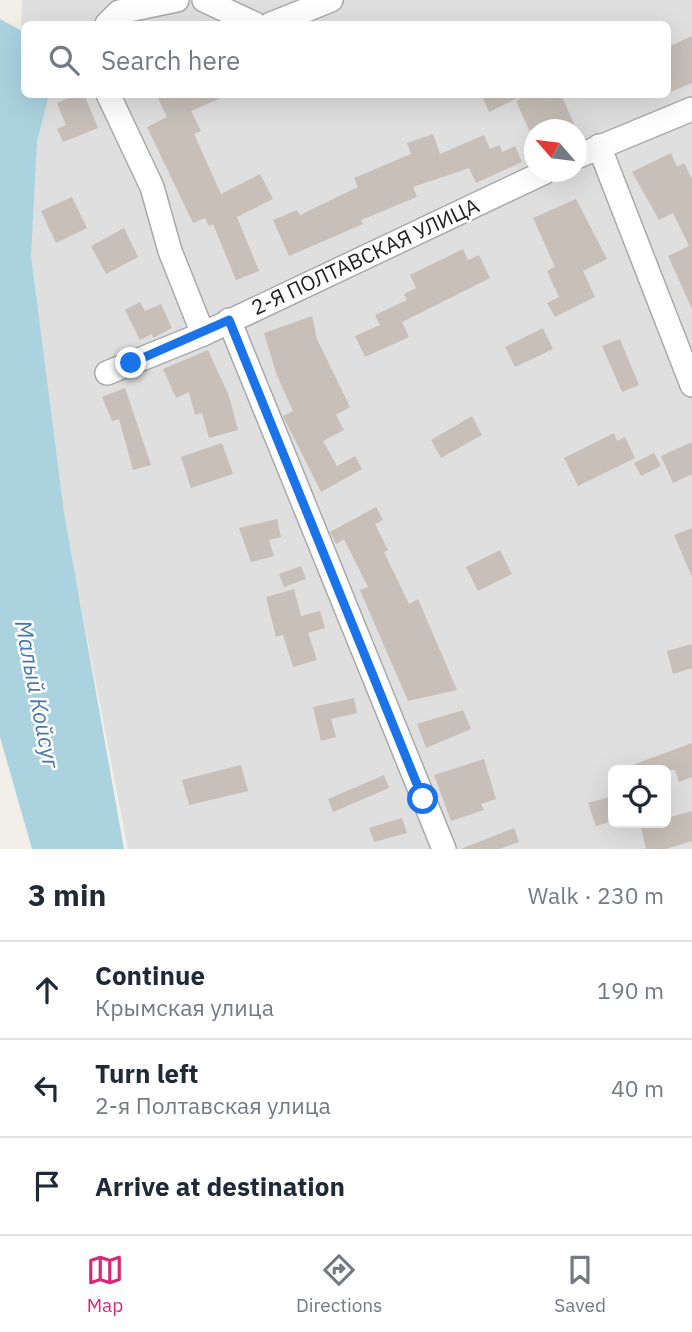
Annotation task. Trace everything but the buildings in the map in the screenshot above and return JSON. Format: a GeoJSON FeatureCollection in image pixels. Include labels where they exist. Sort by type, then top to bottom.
{"type":"FeatureCollection","features":[{"type":"Feature","properties":{"kind":"street"},"geometry":{"type":"LineString","coordinates":[[110,21],[119,12],[177,0]]}},
{"type":"Feature","properties":{"kind":"street"},"geometry":{"type":"LineString","coordinates":[[204,0],[249,21]]}},
{"type":"Feature","properties":{"kind":"street"},"geometry":{"type":"LineString","coordinates":[[278,21],[331,0]]}},
{"type":"Feature","properties":{"kind":"street"},"geometry":{"type":"LineString","coordinates":[[110,98],[152,187],[170,251],[203,334]]}},
{"type":"Feature","properties":{"kind":"street"},"geometry":{"type":"LineString","coordinates":[[587,152],[692,109]]}},
{"type":"Feature","properties":{"kind":"street"},"geometry":{"type":"LineString","coordinates":[[599,146],[692,385]]}},
{"type":"Feature","properties":{"kind":"street","name":"2-Я ПОЛТАВСКАЯ УЛИЦА"},"geometry":{"type":"LineString","coordinates":[[107,373],[203,334],[524,182]]}},
{"type":"Feature","properties":{"kind":"street"},"geometry":{"type":"LineString","coordinates":[[229,320],[444,849]]}},
{"type":"Feature","properties":{"kind":"shaded area"},"geometry":{"type":"Polygon","coordinates":[[[22,0],[692,0],[692,849],[128,849],[13,256],[21,28],[21,98],[671,98],[671,21],[21,21],[22,0]]]}},
{"type":"Feature","properties":{"kind":"water","name":"Малый Койсуг"},"geometry":{"type":"Polygon","coordinates":[[[0,19],[21,30],[21,98],[48,98],[37,141],[31,256],[64,513],[124,849],[32,849],[0,737],[0,19]]]}},
{"type":"Feature","properties":{"kind":"route"},"geometry":{"type":"LineString","coordinates":[[131,363],[203,334],[229,320],[423,799]]}}]}
